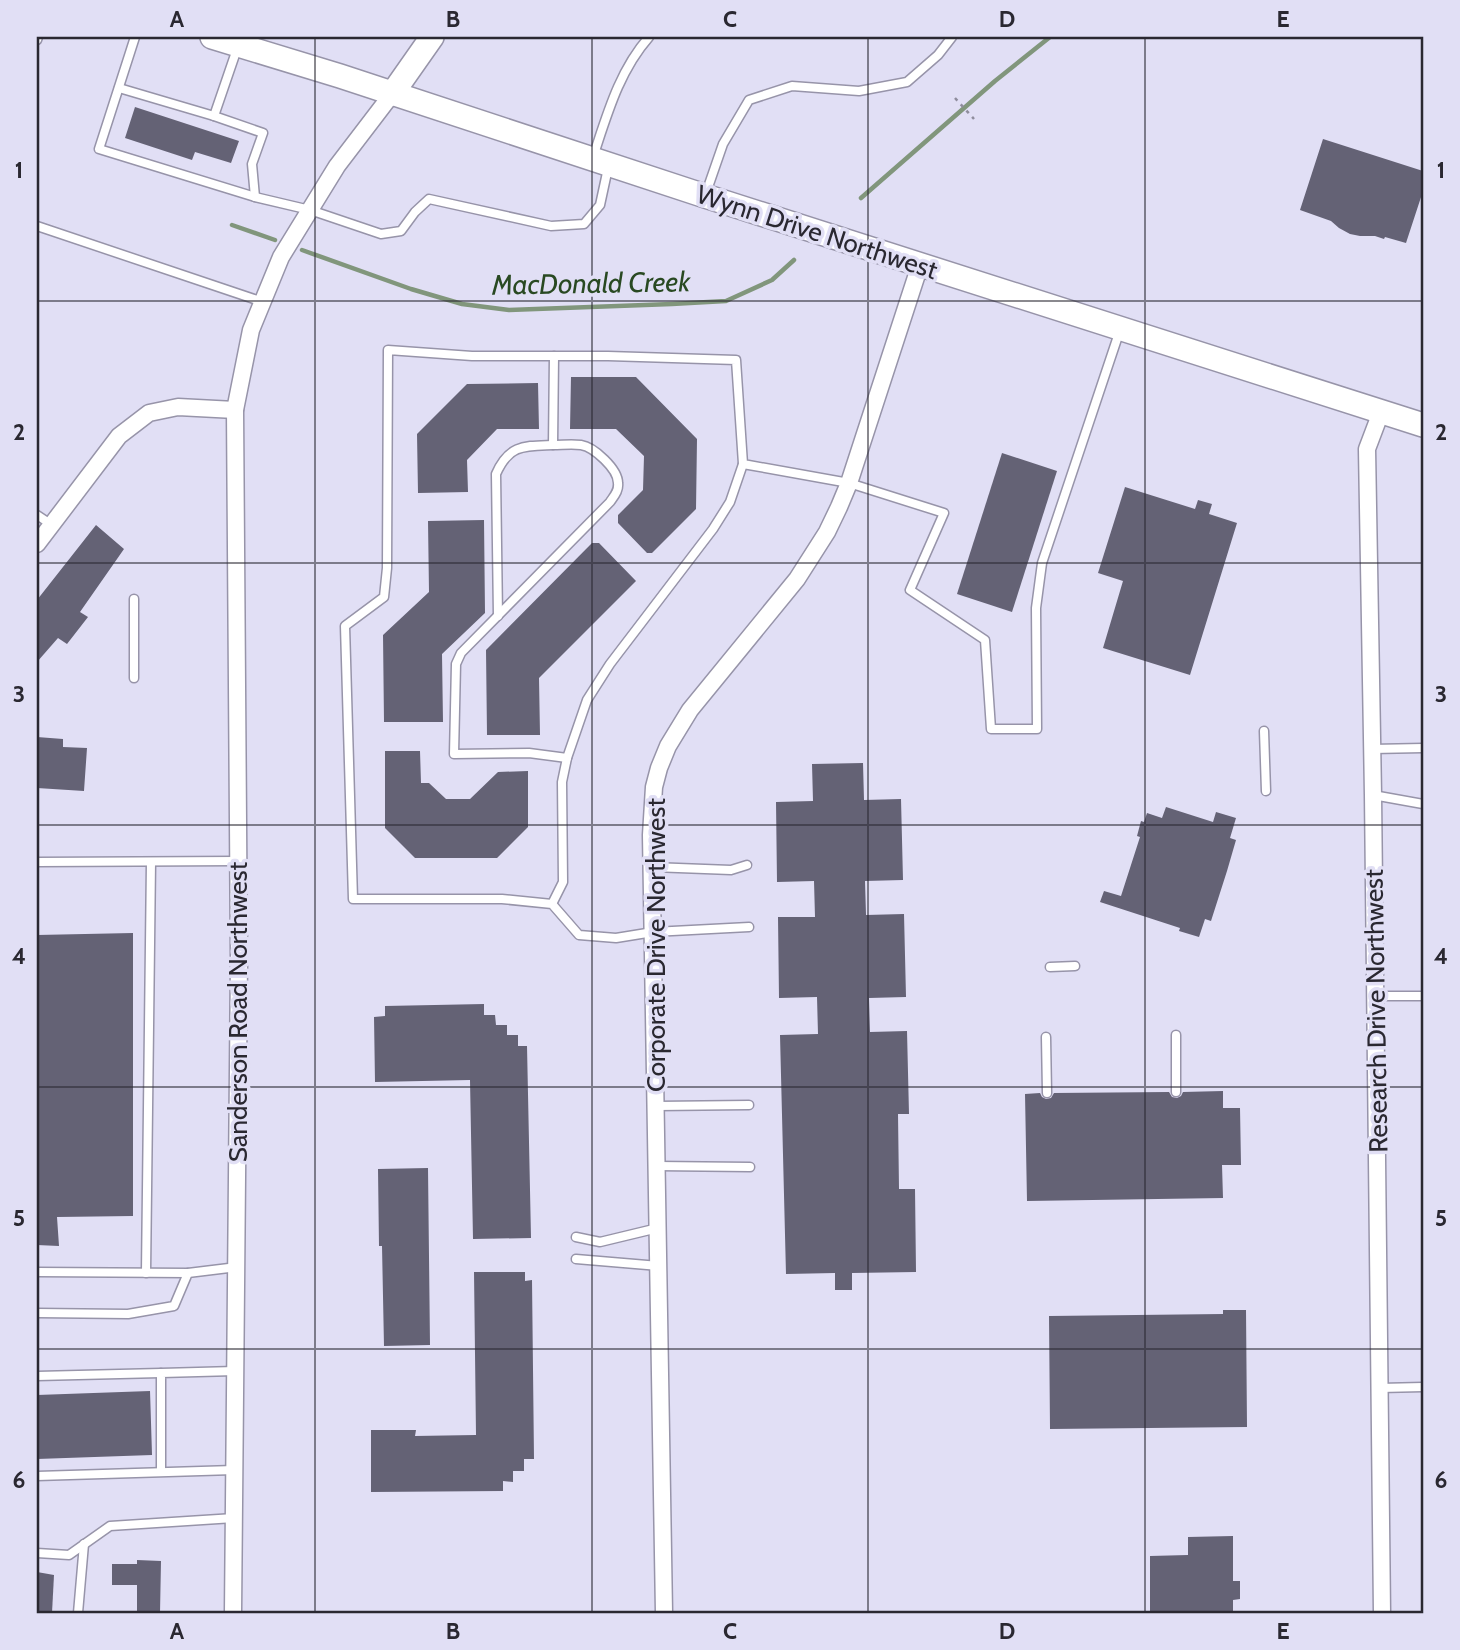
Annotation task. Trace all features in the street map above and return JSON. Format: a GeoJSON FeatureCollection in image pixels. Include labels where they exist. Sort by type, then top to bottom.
{"type":"FeatureCollection","features":[{"type":"Feature","properties":{"kind":"street","name":"Wynn Drive Northwest"},"geometry":{"type":"LineString","coordinates":[[214,37],[253,47],[705,196],[1423,425]]}},
{"type":"Feature","properties":{"kind":"street"},"geometry":{"type":"LineString","coordinates":[[392,93],[432,37]]}},
{"type":"Feature","properties":{"kind":"street","name":"Sanderson Road Northwest"},"geometry":{"type":"LineString","coordinates":[[233,1613],[239,960],[235,410],[251,330],[281,257],[337,166],[392,93]]}},
{"type":"Feature","properties":{"kind":"street","name":"Corporate Drive Northwest"},"geometry":{"type":"LineString","coordinates":[[664,1613],[652,867],[654,788],[667,746],[690,710],[797,579],[827,532],[849,483],[920,265]]}},
{"type":"Feature","properties":{"kind":"street"},"geometry":{"type":"LineString","coordinates":[[37,544],[119,436],[149,413],[178,407],[235,410]]}},
{"type":"Feature","properties":{"kind":"street","name":"Research Drive Northwest"},"geometry":{"type":"LineString","coordinates":[[1381,412],[1367,449],[1382,1613]]}},
{"type":"Feature","properties":{"kind":"lane"},"geometry":{"type":"LineString","coordinates":[[135,37],[99,149],[255,197],[310,210],[381,234],[401,231],[415,212],[429,200],[551,226],[584,224],[600,205],[600,162],[614,93],[637,50],[649,37]]}},
{"type":"Feature","properties":{"kind":"lane"},"geometry":{"type":"LineString","coordinates":[[705,196],[723,144],[749,100],[792,86],[859,91],[906,82],[938,55],[951,37]]}},
{"type":"Feature","properties":{"kind":"lane"},"geometry":{"type":"LineString","coordinates":[[214,116],[253,47]]}},
{"type":"Feature","properties":{"kind":"lane"},"geometry":{"type":"LineString","coordinates":[[119,88],[263,133],[252,164],[255,197]]}},
{"type":"Feature","properties":{"kind":"lane"},"geometry":{"type":"LineString","coordinates":[[37,226],[262,302]]}},
{"type":"Feature","properties":{"kind":"lane"},"geometry":{"type":"LineString","coordinates":[[743,464],[849,483],[944,513],[910,590],[985,640],[991,729],[1037,729],[1036,608],[1042,563],[1120,329]]}},
{"type":"Feature","properties":{"kind":"lane"},"geometry":{"type":"LineString","coordinates":[[552,904],[563,882],[562,782],[567,758],[587,700],[610,664],[713,529],[730,502],[743,464],[736,360],[472,356],[388,350],[387,568],[384,597],[345,626],[353,899],[502,899],[552,904],[579,935],[616,939],[653,932],[749,927]]}},
{"type":"Feature","properties":{"kind":"lane"},"geometry":{"type":"LineString","coordinates":[[553,445],[554,356]]}},
{"type":"Feature","properties":{"kind":"lane"},"geometry":{"type":"LineString","coordinates":[[498,616],[496,474],[501,464],[508,455],[524,446],[584,445],[614,470],[619,481],[617,492],[610,502],[498,616],[461,653],[456,664],[454,754],[529,753],[567,758]]}},
{"type":"Feature","properties":{"kind":"lane"},"geometry":{"type":"LineString","coordinates":[[37,515],[52,525]]}},
{"type":"Feature","properties":{"kind":"lane"},"geometry":{"type":"LineString","coordinates":[[134,598],[134,678]]}},
{"type":"Feature","properties":{"kind":"lane"},"geometry":{"type":"LineString","coordinates":[[1264,731],[1266,791]]}},
{"type":"Feature","properties":{"kind":"lane"},"geometry":{"type":"LineString","coordinates":[[1371,749],[1423,748]]}},
{"type":"Feature","properties":{"kind":"lane"},"geometry":{"type":"LineString","coordinates":[[1373,795],[1423,804]]}},
{"type":"Feature","properties":{"kind":"lane"},"geometry":{"type":"LineString","coordinates":[[146,1273],[151,862]]}},
{"type":"Feature","properties":{"kind":"lane"},"geometry":{"type":"LineString","coordinates":[[37,863],[238,862]]}},
{"type":"Feature","properties":{"kind":"lane"},"geometry":{"type":"LineString","coordinates":[[652,867],[731,870],[747,865]]}},
{"type":"Feature","properties":{"kind":"lane"},"geometry":{"type":"LineString","coordinates":[[1050,967],[1075,966]]}},
{"type":"Feature","properties":{"kind":"lane"},"geometry":{"type":"LineString","coordinates":[[1375,996],[1423,996]]}},
{"type":"Feature","properties":{"kind":"lane"},"geometry":{"type":"LineString","coordinates":[[1175,1035],[1176,1092]]}},
{"type":"Feature","properties":{"kind":"lane"},"geometry":{"type":"LineString","coordinates":[[1046,1037],[1047,1093]]}},
{"type":"Feature","properties":{"kind":"lane"},"geometry":{"type":"LineString","coordinates":[[656,1107],[749,1105]]}},
{"type":"Feature","properties":{"kind":"lane"},"geometry":{"type":"LineString","coordinates":[[657,1166],[750,1167]]}},
{"type":"Feature","properties":{"kind":"lane"},"geometry":{"type":"LineString","coordinates":[[576,1237],[600,1242],[658,1228]]}},
{"type":"Feature","properties":{"kind":"lane"},"geometry":{"type":"LineString","coordinates":[[576,1259],[659,1266]]}},
{"type":"Feature","properties":{"kind":"lane"},"geometry":{"type":"LineString","coordinates":[[37,1272],[188,1273],[237,1267]]}},
{"type":"Feature","properties":{"kind":"lane"},"geometry":{"type":"LineString","coordinates":[[37,1312],[128,1314],[174,1306],[188,1273]]}},
{"type":"Feature","properties":{"kind":"lane"},"geometry":{"type":"LineString","coordinates":[[37,1376],[236,1371]]}},
{"type":"Feature","properties":{"kind":"lane"},"geometry":{"type":"LineString","coordinates":[[161,1373],[161,1471]]}},
{"type":"Feature","properties":{"kind":"lane"},"geometry":{"type":"LineString","coordinates":[[1380,1388],[1423,1387]]}},
{"type":"Feature","properties":{"kind":"lane"},"geometry":{"type":"LineString","coordinates":[[37,1476],[234,1469]]}},
{"type":"Feature","properties":{"kind":"lane"},"geometry":{"type":"LineString","coordinates":[[37,1553],[69,1555],[110,1526],[234,1518]]}},
{"type":"Feature","properties":{"kind":"lane"},"geometry":{"type":"LineString","coordinates":[[78,1613],[84,1545]]}},
{"type":"Feature","properties":{"kind":"path"},"geometry":{"type":"LineString","coordinates":[[955,98],[974,119]]}},
{"type":"Feature","properties":{"kind":"building"},"geometry":{"type":"Polygon","coordinates":[[[135,107],[239,141],[231,163],[195,152],[192,160],[125,138],[135,107]]]}},
{"type":"Feature","properties":{"kind":"building"},"geometry":{"type":"Polygon","coordinates":[[[1323,139],[1423,171],[1423,191],[1406,243],[1385,237],[1350,234],[1331,221],[1300,210],[1323,139]]]}},
{"type":"Feature","properties":{"kind":"building"},"geometry":{"type":"Polygon","coordinates":[[[571,377],[636,377],[697,439],[696,509],[652,553],[647,553],[618,523],[618,515],[643,490],[644,456],[616,429],[570,429],[571,377]]]}},
{"type":"Feature","properties":{"kind":"building"},"geometry":{"type":"Polygon","coordinates":[[[538,383],[539,429],[497,429],[467,460],[468,492],[418,493],[417,434],[467,384],[538,383]]]}},
{"type":"Feature","properties":{"kind":"building"},"geometry":{"type":"Polygon","coordinates":[[[1002,453],[1057,471],[1012,612],[957,594],[1002,453]]]}},
{"type":"Feature","properties":{"kind":"building"},"geometry":{"type":"Polygon","coordinates":[[[1125,487],[1195,509],[1198,500],[1212,504],[1209,514],[1237,523],[1190,675],[1103,648],[1123,581],[1098,573],[1125,487]]]}},
{"type":"Feature","properties":{"kind":"building"},"geometry":{"type":"Polygon","coordinates":[[[484,520],[485,613],[442,654],[443,722],[384,722],[383,635],[429,592],[428,521],[484,520]]]}},
{"type":"Feature","properties":{"kind":"building"},"geometry":{"type":"Polygon","coordinates":[[[96,525],[124,549],[80,612],[88,617],[67,644],[58,638],[37,662],[37,600],[96,525]]]}},
{"type":"Feature","properties":{"kind":"building"},"geometry":{"type":"Polygon","coordinates":[[[592,543],[599,543],[636,581],[539,678],[540,735],[487,735],[486,650],[592,543]]]}},
{"type":"Feature","properties":{"kind":"building"},"geometry":{"type":"Polygon","coordinates":[[[37,737],[63,739],[63,747],[87,748],[84,791],[37,788],[37,737]]]}},
{"type":"Feature","properties":{"kind":"building"},"geometry":{"type":"Polygon","coordinates":[[[385,751],[420,751],[421,783],[429,783],[446,799],[470,799],[498,772],[528,771],[528,827],[497,858],[415,858],[385,828],[385,751]]]}},
{"type":"Feature","properties":{"kind":"building"},"geometry":{"type":"Polygon","coordinates":[[[863,763],[864,800],[901,799],[903,880],[865,881],[866,915],[904,914],[906,997],[869,998],[870,1032],[907,1031],[909,1114],[898,1114],[899,1189],[915,1189],[916,1272],[852,1273],[852,1290],[835,1290],[835,1273],[786,1274],[780,1035],[818,1034],[817,997],[779,998],[778,917],[815,917],[814,881],[777,882],[776,802],[813,801],[812,764],[863,763]]]}},
{"type":"Feature","properties":{"kind":"building"},"geometry":{"type":"Polygon","coordinates":[[[1166,807],[1213,822],[1216,812],[1236,818],[1230,838],[1236,840],[1227,871],[1211,921],[1205,919],[1199,937],[1179,931],[1180,928],[1100,902],[1104,891],[1121,896],[1140,837],[1137,836],[1141,821],[1144,822],[1147,813],[1162,818],[1166,807]]]}},
{"type":"Feature","properties":{"kind":"building"},"geometry":{"type":"Polygon","coordinates":[[[133,933],[133,1216],[57,1217],[59,1246],[37,1245],[37,935],[133,933]]]}},
{"type":"Feature","properties":{"kind":"building"},"geometry":{"type":"Polygon","coordinates":[[[484,1004],[484,1015],[495,1015],[496,1025],[507,1025],[507,1035],[518,1035],[518,1046],[527,1046],[531,1238],[473,1239],[470,1080],[375,1082],[374,1017],[385,1016],[385,1006],[484,1004]]]}},
{"type":"Feature","properties":{"kind":"building"},"geometry":{"type":"Polygon","coordinates":[[[1223,1091],[1223,1108],[1240,1108],[1241,1165],[1222,1165],[1223,1198],[1027,1201],[1025,1094],[1040,1093],[1046,1099],[1051,1098],[1054,1093],[1169,1092],[1172,1097],[1177,1098],[1183,1092],[1223,1091]]]}},
{"type":"Feature","properties":{"kind":"building"},"geometry":{"type":"Polygon","coordinates":[[[428,1168],[430,1345],[384,1346],[378,1169],[428,1168]]]}},
{"type":"Feature","properties":{"kind":"building"},"geometry":{"type":"Polygon","coordinates":[[[474,1272],[525,1272],[525,1281],[532,1280],[534,1459],[524,1459],[524,1471],[513,1471],[513,1482],[503,1481],[503,1491],[371,1492],[371,1430],[416,1430],[415,1436],[476,1435],[474,1272]]]}},
{"type":"Feature","properties":{"kind":"building"},"geometry":{"type":"Polygon","coordinates":[[[1223,1310],[1246,1310],[1247,1427],[1050,1429],[1049,1316],[1223,1314],[1223,1310]]]}},
{"type":"Feature","properties":{"kind":"building"},"geometry":{"type":"Polygon","coordinates":[[[150,1391],[152,1455],[37,1459],[37,1395],[150,1391]]]}},
{"type":"Feature","properties":{"kind":"building"},"geometry":{"type":"Polygon","coordinates":[[[1233,1536],[1233,1581],[1240,1581],[1240,1599],[1233,1600],[1233,1613],[1150,1613],[1150,1556],[1188,1555],[1188,1537],[1233,1536]]]}},
{"type":"Feature","properties":{"kind":"building"},"geometry":{"type":"Polygon","coordinates":[[[137,1560],[161,1561],[160,1613],[137,1613],[137,1585],[112,1585],[112,1564],[137,1564],[137,1560]]]}},
{"type":"Feature","properties":{"kind":"building"},"geometry":{"type":"Polygon","coordinates":[[[37,1572],[54,1575],[52,1613],[37,1613],[37,1572]]]}},
{"type":"Feature","properties":{"kind":"waterway","name":"MacDonald Creek"},"geometry":{"type":"LineString","coordinates":[[861,198],[995,81],[1050,37]]}},
{"type":"Feature","properties":{"kind":"waterway","name":"MacDonald Creek"},"geometry":{"type":"LineString","coordinates":[[232,225],[275,240]]}},
{"type":"Feature","properties":{"kind":"waterway","name":"MacDonald Creek"},"geometry":{"type":"LineString","coordinates":[[302,250],[462,304],[509,310],[726,301],[772,280],[794,260]]}}]}
